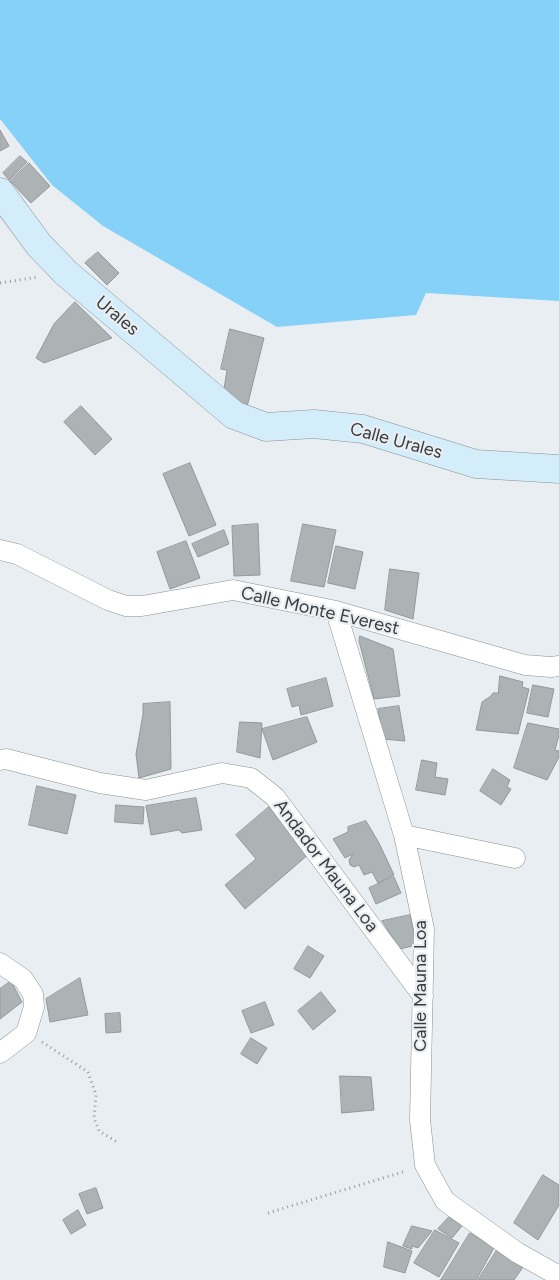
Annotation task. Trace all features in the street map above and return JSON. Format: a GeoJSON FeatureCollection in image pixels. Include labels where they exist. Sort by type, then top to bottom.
{"type":"FeatureCollection","features":[{"type":"Feature","properties":{"kind":"street","name":"Urales"},"geometry":{"type":"LineString","coordinates":[[4,201],[39,245],[66,273],[234,415]]}},
{"type":"Feature","properties":{"kind":"street","name":"Calle Urales"},"geometry":{"type":"LineString","coordinates":[[234,415],[266,426],[314,424],[363,429],[476,464],[559,469]]}},
{"type":"Feature","properties":{"kind":"street","name":"Calle Monte Everest"},"geometry":{"type":"LineString","coordinates":[[0,550],[16,554],[108,600],[126,606],[142,606],[233,590],[336,611],[525,665],[551,668],[559,666]]}},
{"type":"Feature","properties":{"kind":"street","name":"Calle Mauna Loa"},"geometry":{"type":"LineString","coordinates":[[336,611],[404,835],[424,929],[420,1120],[425,1165],[445,1201],[518,1253],[559,1276]]}},
{"type":"Feature","properties":{"kind":"street","name":"Andador Mauna Loa"},"geometry":{"type":"LineString","coordinates":[[0,760],[6,758],[100,783],[146,790],[222,774],[251,778],[275,797],[423,996]]}},
{"type":"Feature","properties":{"kind":"street"},"geometry":{"type":"LineString","coordinates":[[404,835],[515,858]]}},
{"type":"Feature","properties":{"kind":"street"},"geometry":{"type":"LineString","coordinates":[[0,963],[23,979],[33,994],[34,1007],[26,1033],[0,1053]]}},
{"type":"Feature","properties":{"kind":"path"},"geometry":{"type":"LineString","coordinates":[[0,283],[66,273]]}},
{"type":"Feature","properties":{"kind":"path"},"geometry":{"type":"LineString","coordinates":[[26,1033],[56,1050],[88,1072],[96,1095],[94,1118],[99,1131],[117,1142]]}},
{"type":"Feature","properties":{"kind":"path"},"geometry":{"type":"LineString","coordinates":[[268,1212],[425,1165]]}},
{"type":"Feature","properties":{"kind":"shaded area"},"geometry":{"type":"Polygon","coordinates":[[[0,0],[559,0],[559,301],[426,293],[416,315],[277,327],[103,226],[52,185],[0,119],[0,0]]]}},
{"type":"Feature","properties":{"kind":"building"},"geometry":{"type":"Polygon","coordinates":[[[0,130],[9,146],[0,151],[0,130]]]}},
{"type":"Feature","properties":{"kind":"building"},"geometry":{"type":"Polygon","coordinates":[[[20,156],[27,162],[9,180],[3,173],[20,156]]]}},
{"type":"Feature","properties":{"kind":"building"},"geometry":{"type":"Polygon","coordinates":[[[29,163],[50,186],[31,203],[10,181],[29,163]]]}},
{"type":"Feature","properties":{"kind":"building"},"geometry":{"type":"Polygon","coordinates":[[[98,252],[119,273],[107,285],[85,263],[98,252]]]}},
{"type":"Feature","properties":{"kind":"building"},"geometry":{"type":"Polygon","coordinates":[[[75,302],[112,338],[44,363],[36,358],[54,324],[75,302]]]}},
{"type":"Feature","properties":{"kind":"building"},"geometry":{"type":"Polygon","coordinates":[[[230,329],[264,338],[246,411],[223,395],[227,370],[221,369],[230,329]]]}},
{"type":"Feature","properties":{"kind":"building"},"geometry":{"type":"Polygon","coordinates":[[[81,406],[112,439],[95,455],[64,422],[81,406]]]}},
{"type":"Feature","properties":{"kind":"building"},"geometry":{"type":"Polygon","coordinates":[[[190,463],[216,525],[189,536],[163,474],[190,463]]]}},
{"type":"Feature","properties":{"kind":"building"},"geometry":{"type":"Polygon","coordinates":[[[258,524],[260,575],[234,576],[232,526],[258,524]]]}},
{"type":"Feature","properties":{"kind":"building"},"geometry":{"type":"Polygon","coordinates":[[[303,524],[336,530],[324,587],[291,581],[303,524]]]}},
{"type":"Feature","properties":{"kind":"building"},"geometry":{"type":"Polygon","coordinates":[[[224,530],[229,544],[198,557],[192,544],[224,530]]]}},
{"type":"Feature","properties":{"kind":"building"},"geometry":{"type":"Polygon","coordinates":[[[186,541],[200,578],[170,589],[157,552],[186,541]]]}},
{"type":"Feature","properties":{"kind":"building"},"geometry":{"type":"Polygon","coordinates":[[[336,546],[363,552],[355,589],[328,583],[336,546]]]}},
{"type":"Feature","properties":{"kind":"building"},"geometry":{"type":"Polygon","coordinates":[[[390,569],[419,573],[413,619],[385,610],[390,569]]]}},
{"type":"Feature","properties":{"kind":"building"},"geometry":{"type":"Polygon","coordinates":[[[360,636],[393,649],[400,696],[374,699],[359,641],[360,636]]]}},
{"type":"Feature","properties":{"kind":"building"},"geometry":{"type":"Polygon","coordinates":[[[500,676],[523,682],[522,687],[529,689],[518,734],[476,730],[482,702],[493,693],[498,693],[500,676]]]}},
{"type":"Feature","properties":{"kind":"building"},"geometry":{"type":"Polygon","coordinates":[[[326,678],[333,706],[301,715],[299,705],[292,707],[287,689],[326,678]]]}},
{"type":"Feature","properties":{"kind":"building"},"geometry":{"type":"Polygon","coordinates":[[[533,685],[554,689],[548,717],[527,713],[533,685]]]}},
{"type":"Feature","properties":{"kind":"building"},"geometry":{"type":"Polygon","coordinates":[[[170,702],[171,769],[139,778],[136,754],[143,704],[170,702]]]}},
{"type":"Feature","properties":{"kind":"building"},"geometry":{"type":"Polygon","coordinates":[[[399,706],[405,741],[383,739],[378,709],[399,706]]]}},
{"type":"Feature","properties":{"kind":"building"},"geometry":{"type":"Polygon","coordinates":[[[307,717],[317,742],[273,760],[262,729],[307,717]]]}},
{"type":"Feature","properties":{"kind":"building"},"geometry":{"type":"Polygon","coordinates":[[[240,722],[262,723],[260,758],[237,752],[240,722]]]}},
{"type":"Feature","properties":{"kind":"building"},"geometry":{"type":"Polygon","coordinates":[[[528,723],[559,729],[555,750],[559,751],[559,757],[547,780],[514,768],[528,723]]]}},
{"type":"Feature","properties":{"kind":"building"},"geometry":{"type":"Polygon","coordinates":[[[422,760],[437,763],[435,777],[448,779],[445,795],[416,790],[422,760]]]}},
{"type":"Feature","properties":{"kind":"building"},"geometry":{"type":"Polygon","coordinates":[[[493,769],[510,780],[507,787],[511,789],[501,805],[480,791],[493,769]]]}},
{"type":"Feature","properties":{"kind":"building"},"geometry":{"type":"Polygon","coordinates":[[[37,786],[76,795],[67,834],[29,825],[37,786]]]}},
{"type":"Feature","properties":{"kind":"building"},"geometry":{"type":"Polygon","coordinates":[[[196,798],[202,830],[182,833],[179,830],[151,835],[146,806],[196,798]]]}},
{"type":"Feature","properties":{"kind":"building"},"geometry":{"type":"Polygon","coordinates":[[[116,805],[144,807],[143,824],[115,822],[116,805]]]}},
{"type":"Feature","properties":{"kind":"building"},"geometry":{"type":"Polygon","coordinates":[[[269,807],[309,854],[245,909],[225,885],[256,859],[236,835],[269,807]]]}},
{"type":"Feature","properties":{"kind":"building"},"geometry":{"type":"Polygon","coordinates":[[[366,821],[394,875],[378,883],[372,872],[364,875],[359,865],[354,867],[350,865],[349,860],[353,854],[345,858],[333,839],[348,832],[348,827],[366,821]]]}},
{"type":"Feature","properties":{"kind":"building"},"geometry":{"type":"Polygon","coordinates":[[[394,877],[401,893],[376,904],[369,888],[394,877]]]}},
{"type":"Feature","properties":{"kind":"building"},"geometry":{"type":"Polygon","coordinates":[[[410,915],[417,945],[400,949],[382,921],[410,915]]]}},
{"type":"Feature","properties":{"kind":"building"},"geometry":{"type":"Polygon","coordinates":[[[308,946],[324,956],[310,978],[294,969],[308,946]]]}},
{"type":"Feature","properties":{"kind":"building"},"geometry":{"type":"Polygon","coordinates":[[[80,978],[88,1015],[50,1022],[46,999],[80,978]]]}},
{"type":"Feature","properties":{"kind":"building"},"geometry":{"type":"Polygon","coordinates":[[[11,981],[22,1002],[0,1019],[0,989],[11,981]]]}},
{"type":"Feature","properties":{"kind":"building"},"geometry":{"type":"Polygon","coordinates":[[[321,992],[336,1011],[313,1030],[298,1011],[321,992]]]}},
{"type":"Feature","properties":{"kind":"building"},"geometry":{"type":"Polygon","coordinates":[[[265,1002],[274,1025],[251,1033],[242,1011],[265,1002]]]}},
{"type":"Feature","properties":{"kind":"building"},"geometry":{"type":"Polygon","coordinates":[[[120,1013],[121,1032],[106,1033],[105,1014],[120,1013]]]}},
{"type":"Feature","properties":{"kind":"building"},"geometry":{"type":"Polygon","coordinates":[[[251,1038],[267,1048],[257,1064],[241,1054],[251,1038]]]}},
{"type":"Feature","properties":{"kind":"building"},"geometry":{"type":"Polygon","coordinates":[[[340,1076],[371,1077],[374,1110],[342,1113],[340,1076]]]}},
{"type":"Feature","properties":{"kind":"building"},"geometry":{"type":"Polygon","coordinates":[[[543,1175],[559,1185],[559,1205],[538,1240],[514,1223],[543,1175]]]}},
{"type":"Feature","properties":{"kind":"building"},"geometry":{"type":"Polygon","coordinates":[[[96,1188],[103,1208],[87,1214],[79,1194],[96,1188]]]}},
{"type":"Feature","properties":{"kind":"building"},"geometry":{"type":"Polygon","coordinates":[[[78,1210],[86,1225],[71,1234],[63,1220],[78,1210]]]}},
{"type":"Feature","properties":{"kind":"building"},"geometry":{"type":"Polygon","coordinates":[[[449,1217],[462,1226],[452,1238],[438,1229],[449,1217]]]}},
{"type":"Feature","properties":{"kind":"building"},"geometry":{"type":"Polygon","coordinates":[[[412,1226],[432,1231],[418,1248],[412,1246],[412,1249],[403,1246],[412,1226]]]}},
{"type":"Feature","properties":{"kind":"building"},"geometry":{"type":"Polygon","coordinates":[[[435,1230],[459,1243],[439,1277],[414,1263],[435,1230]]]}},
{"type":"Feature","properties":{"kind":"building"},"geometry":{"type":"Polygon","coordinates":[[[470,1233],[494,1248],[476,1280],[441,1280],[470,1233]]]}},
{"type":"Feature","properties":{"kind":"building"},"geometry":{"type":"Polygon","coordinates":[[[388,1242],[412,1251],[405,1273],[384,1267],[388,1242]]]}},
{"type":"Feature","properties":{"kind":"building"},"geometry":{"type":"Polygon","coordinates":[[[497,1250],[523,1267],[514,1280],[478,1280],[497,1250]]]}}]}
